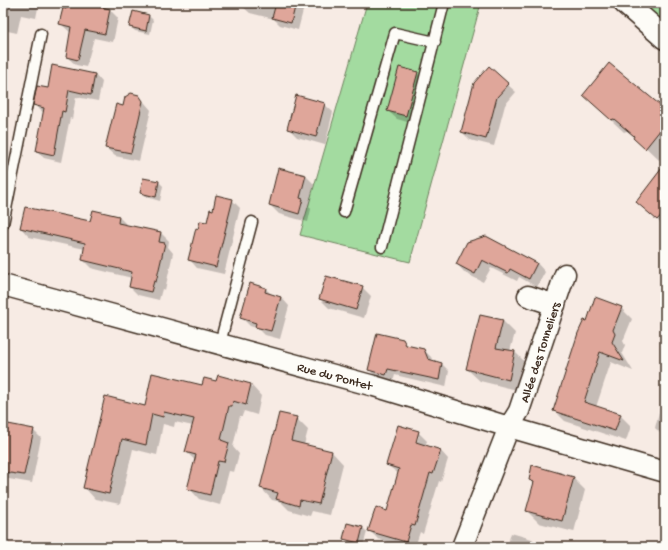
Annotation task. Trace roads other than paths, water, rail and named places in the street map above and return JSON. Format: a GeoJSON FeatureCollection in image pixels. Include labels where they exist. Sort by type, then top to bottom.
{"type":"FeatureCollection","features":[{"type":"Feature","properties":{"kind":"main road"},"geometry":{"type":"LineString","coordinates":[[625,3],[665,38]]}},
{"type":"Feature","properties":{"kind":"street","name":"Allée des Tonneliers"},"geometry":{"type":"LineString","coordinates":[[462,547],[509,427],[519,411],[565,274]]}},
{"type":"Feature","properties":{"kind":"street","name":"Rue du Pontet"},"geometry":{"type":"LineString","coordinates":[[3,285],[374,386],[665,472]]}},
{"type":"Feature","properties":{"kind":"street"},"geometry":{"type":"LineString","coordinates":[[528,296],[555,305]]}},
{"type":"Feature","properties":{"kind":"lane"},"geometry":{"type":"LineString","coordinates":[[382,247],[444,3]]}},
{"type":"Feature","properties":{"kind":"lane"},"geometry":{"type":"LineString","coordinates":[[344,212],[394,33],[434,42]]}},
{"type":"Feature","properties":{"kind":"lane"},"geometry":{"type":"LineString","coordinates":[[3,224],[41,34]]}},
{"type":"Feature","properties":{"kind":"lane"},"geometry":{"type":"LineString","coordinates":[[220,343],[252,222]]}}]}
